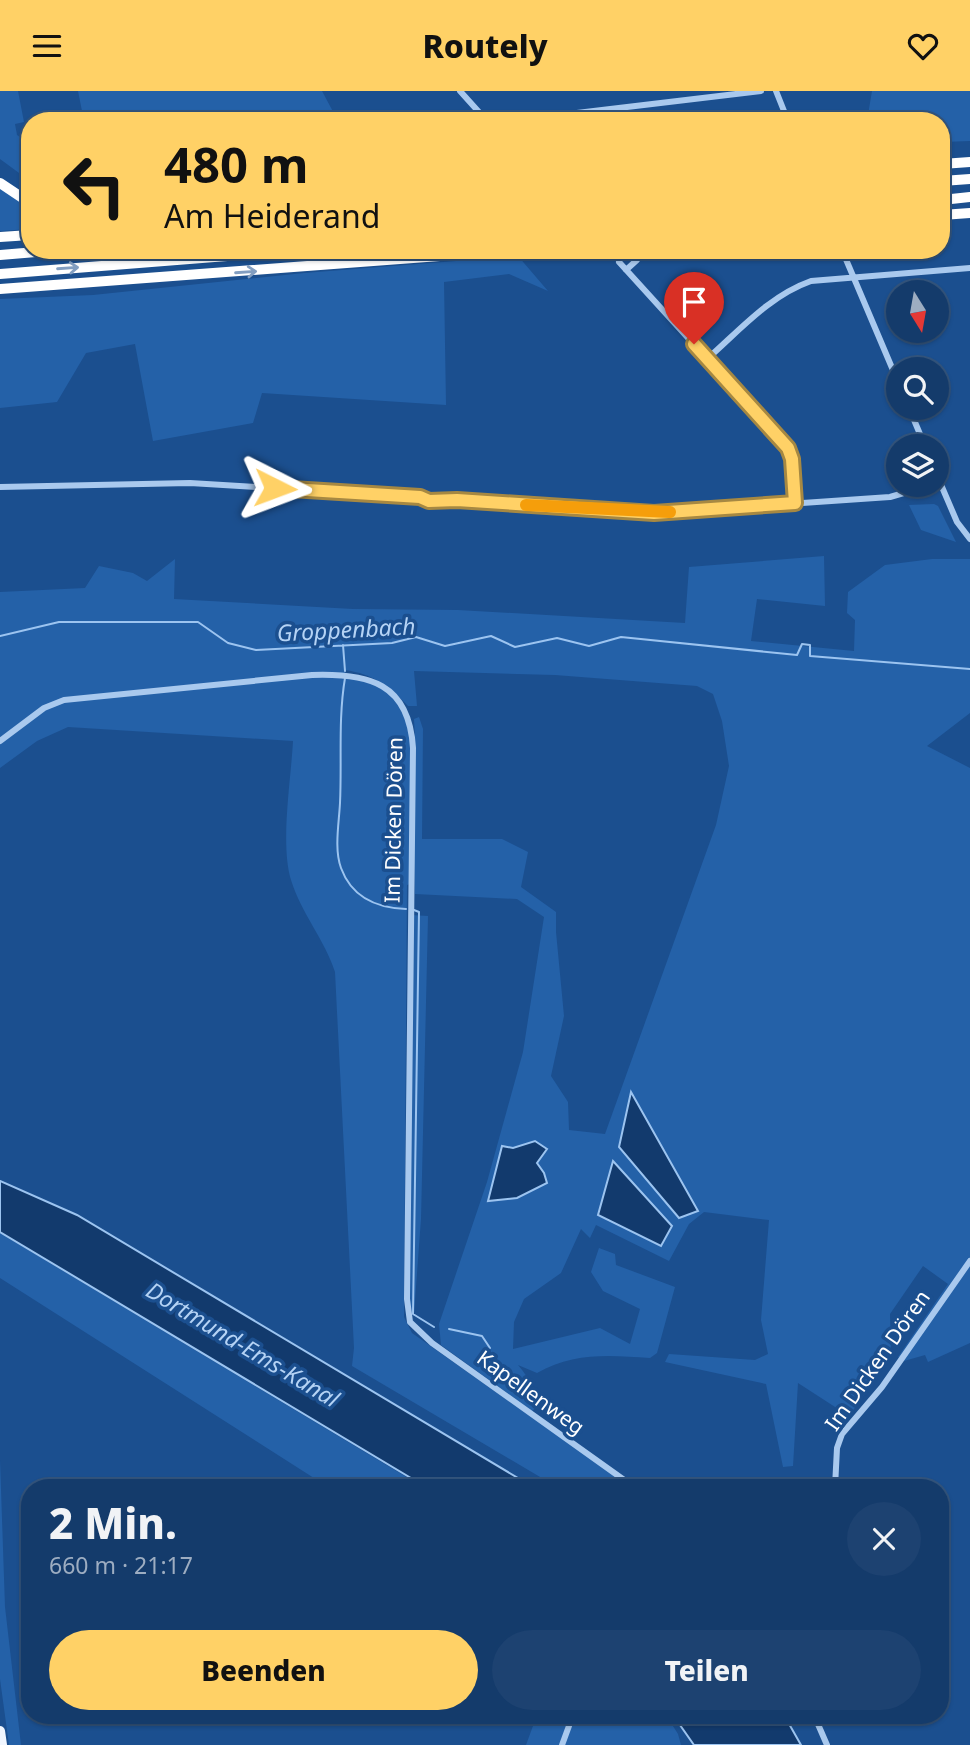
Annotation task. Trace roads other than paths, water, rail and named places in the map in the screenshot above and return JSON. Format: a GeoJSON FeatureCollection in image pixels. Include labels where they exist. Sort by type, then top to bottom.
{"type":"FeatureCollection","features":[{"type":"Feature","properties":{"kind":"highway"},"geometry":{"type":"LineString","coordinates":[[950,163],[970,162]]}},
{"type":"Feature","properties":{"kind":"highway"},"geometry":{"type":"LineString","coordinates":[[950,180],[970,179]]}},
{"type":"Feature","properties":{"kind":"highway"},"geometry":{"type":"LineString","coordinates":[[0,183],[21,197]]}},
{"type":"Feature","properties":{"kind":"highway"},"geometry":{"type":"LineString","coordinates":[[950,199],[970,197]]}},
{"type":"Feature","properties":{"kind":"highway"},"geometry":{"type":"LineString","coordinates":[[950,214],[970,213]]}},
{"type":"Feature","properties":{"kind":"highway"},"geometry":{"type":"LineString","coordinates":[[0,237],[21,236]]}},
{"type":"Feature","properties":{"kind":"highway"},"geometry":{"type":"LineString","coordinates":[[0,255],[21,253]]}},
{"type":"Feature","properties":{"kind":"highway"},"geometry":{"type":"LineString","coordinates":[[0,274],[190,259]]}},
{"type":"Feature","properties":{"kind":"highway"},"geometry":{"type":"LineString","coordinates":[[0,291],[21,287],[399,259]]}},
{"type":"Feature","properties":{"kind":"main road"},"geometry":{"type":"LineString","coordinates":[[0,1731],[2,1745]]}},
{"type":"Feature","properties":{"kind":"street"},"geometry":{"type":"LineString","coordinates":[[460,91],[479,112]]}},
{"type":"Feature","properties":{"kind":"street"},"geometry":{"type":"LineString","coordinates":[[585,112],[761,91]]}},
{"type":"Feature","properties":{"kind":"street"},"geometry":{"type":"LineString","coordinates":[[776,91],[784,112]]}},
{"type":"Feature","properties":{"kind":"street"},"geometry":{"type":"LineString","coordinates":[[846,259],[887,357]]}},
{"type":"Feature","properties":{"kind":"street"},"geometry":{"type":"LineString","coordinates":[[626,270],[637,260]]}},
{"type":"Feature","properties":{"kind":"street"},"geometry":{"type":"LineString","coordinates":[[619,262],[788,448],[792,459],[795,503]]}},
{"type":"Feature","properties":{"kind":"street"},"geometry":{"type":"LineString","coordinates":[[708,359],[772,300],[791,288],[811,281],[970,268]]}},
{"type":"Feature","properties":{"kind":"street"},"geometry":{"type":"LineString","coordinates":[[0,487],[190,483],[420,497],[445,495],[457,500],[654,513],[886,496]]}},
{"type":"Feature","properties":{"kind":"street"},"geometry":{"type":"LineString","coordinates":[[945,497],[957,522],[970,539]]}},
{"type":"Feature","properties":{"kind":"street","name":"Im Dicken Dören"},"geometry":{"type":"LineString","coordinates":[[0,741],[44,708],[64,700],[312,675],[345,674],[373,680],[391,693],[404,708],[412,725],[413,748],[407,1299],[410,1322]]}},
{"type":"Feature","properties":{"kind":"street","name":"Im Dicken Dören"},"geometry":{"type":"LineString","coordinates":[[835,1479],[837,1448],[842,1434],[882,1387],[970,1261]]}},
{"type":"Feature","properties":{"kind":"street","name":"Kapellenweg"},"geometry":{"type":"LineString","coordinates":[[410,1322],[432,1343],[623,1479]]}},
{"type":"Feature","properties":{"kind":"street"},"geometry":{"type":"LineString","coordinates":[[562,1745],[570,1724]]}},
{"type":"Feature","properties":{"kind":"street"},"geometry":{"type":"LineString","coordinates":[[818,1724],[827,1745]]}},
{"type":"Feature","properties":{"kind":"water"},"geometry":{"type":"Polygon","coordinates":[[[631,1092],[698,1211],[679,1218],[619,1147],[631,1092]]]}},
{"type":"Feature","properties":{"kind":"water"},"geometry":{"type":"Polygon","coordinates":[[[535,1141],[547,1149],[537,1163],[547,1183],[517,1198],[488,1201],[502,1146],[513,1148],[535,1141]]]}},
{"type":"Feature","properties":{"kind":"water"},"geometry":{"type":"Polygon","coordinates":[[[613,1161],[672,1226],[661,1246],[598,1215],[613,1161]]]}},
{"type":"Feature","properties":{"kind":"water","name":"Dortmund-Ems-Kanal"},"geometry":{"type":"Polygon","coordinates":[[[0,1181],[77,1215],[520,1479],[413,1479],[0,1232],[0,1181]]]}},
{"type":"Feature","properties":{"kind":"water"},"geometry":{"type":"Polygon","coordinates":[[[679,1724],[789,1724],[801,1745],[694,1745],[679,1724]]]}},
{"type":"Feature","properties":{"kind":"waterway","name":"Groppenbach"},"geometry":{"type":"LineString","coordinates":[[0,636],[59,622],[198,622],[228,643],[256,650],[392,643],[416,637],[445,646],[491,636],[515,647],[557,638],[589,646],[621,637],[797,655],[802,644],[810,645],[810,656],[970,669]]}},
{"type":"Feature","properties":{"kind":"waterway"},"geometry":{"type":"LineString","coordinates":[[343,645],[345,671]]}},
{"type":"Feature","properties":{"kind":"waterway"},"geometry":{"type":"LineString","coordinates":[[345,678],[337,844],[339,861],[346,878],[359,894],[385,906],[406,909]]}},
{"type":"Feature","properties":{"kind":"waterway"},"geometry":{"type":"LineString","coordinates":[[414,910],[419,912],[413,1314],[434,1327]]}},
{"type":"Feature","properties":{"kind":"waterway"},"geometry":{"type":"LineString","coordinates":[[449,1329],[482,1336],[490,1348]]}}]}
